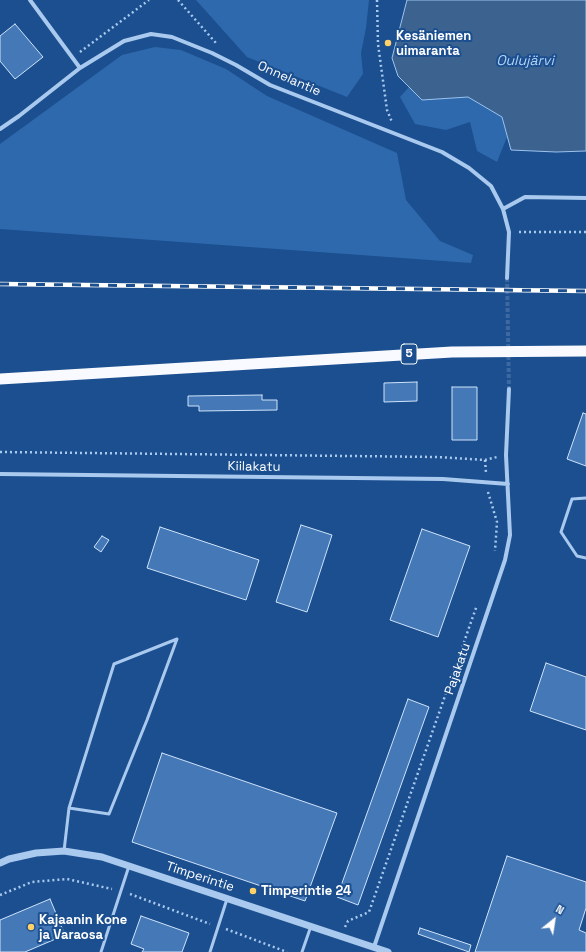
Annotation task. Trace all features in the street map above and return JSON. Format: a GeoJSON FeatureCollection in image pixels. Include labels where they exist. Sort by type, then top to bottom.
{"type":"FeatureCollection","features":[{"type":"Feature","properties":{"kind":"highway","name":"5"},"geometry":{"type":"LineString","coordinates":[[0,379],[452,352],[586,351]]}},
{"type":"Feature","properties":{"kind":"street"},"geometry":{"type":"LineString","coordinates":[[30,0],[80,68]]}},
{"type":"Feature","properties":{"kind":"street","name":"Onnelantie"},"geometry":{"type":"LineString","coordinates":[[0,129],[80,68],[124,41],[151,34],[172,37],[212,53],[270,85],[442,152],[469,168],[491,186],[503,209],[509,232],[507,278]]}},
{"type":"Feature","properties":{"kind":"street"},"geometry":{"type":"LineString","coordinates":[[503,209],[526,197],[586,198]]}},
{"type":"Feature","properties":{"kind":"street","name":"Pajakatu"},"geometry":{"type":"LineString","coordinates":[[374,947],[505,560],[510,535],[506,456],[509,390]]}},
{"type":"Feature","properties":{"kind":"street","name":"Kiilakatu"},"geometry":{"type":"LineString","coordinates":[[0,474],[443,479],[508,484]]}},
{"type":"Feature","properties":{"kind":"street","name":"Timperintie"},"geometry":{"type":"LineString","coordinates":[[0,863],[36,853],[64,851],[102,857],[388,952]]}},
{"type":"Feature","properties":{"kind":"lane"},"geometry":{"type":"LineString","coordinates":[[586,498],[572,499],[561,532],[577,556],[586,558]]}},
{"type":"Feature","properties":{"kind":"lane"},"geometry":{"type":"LineString","coordinates":[[64,851],[69,808],[114,664],[177,639],[147,720],[109,814],[69,808]]}},
{"type":"Feature","properties":{"kind":"lane"},"geometry":{"type":"LineString","coordinates":[[101,952],[129,866]]}},
{"type":"Feature","properties":{"kind":"lane"},"geometry":{"type":"LineString","coordinates":[[210,952],[227,899]]}},
{"type":"Feature","properties":{"kind":"lane"},"geometry":{"type":"LineString","coordinates":[[302,952],[311,926]]}},
{"type":"Feature","properties":{"kind":"path"},"geometry":{"type":"LineString","coordinates":[[178,0],[220,47]]}},
{"type":"Feature","properties":{"kind":"path"},"geometry":{"type":"LineString","coordinates":[[377,0],[378,44],[387,110],[397,135]]}},
{"type":"Feature","properties":{"kind":"path"},"geometry":{"type":"LineString","coordinates":[[509,232],[586,232]]}},
{"type":"Feature","properties":{"kind":"path"},"geometry":{"type":"LineString","coordinates":[[0,452],[437,457],[485,460],[506,456]]}},
{"type":"Feature","properties":{"kind":"path"},"geometry":{"type":"LineString","coordinates":[[485,460],[486,482],[497,522],[494,556]]}},
{"type":"Feature","properties":{"kind":"path"},"geometry":{"type":"LineString","coordinates":[[342,936],[348,921],[369,912],[479,601]]}},
{"type":"Feature","properties":{"kind":"path"},"geometry":{"type":"LineString","coordinates":[[0,895],[32,882],[67,879],[121,891],[287,952]]}},
{"type":"Feature","properties":{"kind":"shaded area"},"geometry":{"type":"Polygon","coordinates":[[[196,0],[369,0],[366,28],[361,53],[363,74],[347,97],[247,57],[196,0]]]}},
{"type":"Feature","properties":{"kind":"shaded area"},"geometry":{"type":"Polygon","coordinates":[[[155,47],[181,50],[226,69],[267,96],[397,153],[406,200],[440,241],[473,255],[471,263],[0,229],[0,144],[122,55],[155,47]]]}},
{"type":"Feature","properties":{"kind":"shaded area"},"geometry":{"type":"Polygon","coordinates":[[[409,87],[422,100],[468,97],[502,117],[507,137],[497,162],[477,151],[470,122],[446,130],[415,124],[400,97],[409,87]]]}},
{"type":"Feature","properties":{"kind":"water","name":"Oulujärvi"},"geometry":{"type":"Polygon","coordinates":[[[407,0],[586,0],[586,151],[556,152],[511,150],[502,117],[468,97],[422,100],[398,76],[392,58],[407,0]]]}},
{"type":"Feature","properties":{"kind":"building"},"geometry":{"type":"Polygon","coordinates":[[[15,24],[43,57],[15,79],[0,61],[0,36],[15,24]]]}},
{"type":"Feature","properties":{"kind":"building"},"geometry":{"type":"Polygon","coordinates":[[[417,382],[417,401],[384,402],[384,383],[417,382]]]}},
{"type":"Feature","properties":{"kind":"building"},"geometry":{"type":"Polygon","coordinates":[[[452,387],[477,387],[477,440],[452,440],[452,387]]]}},
{"type":"Feature","properties":{"kind":"building"},"geometry":{"type":"Polygon","coordinates":[[[262,395],[262,400],[277,400],[277,410],[199,411],[199,406],[188,406],[188,396],[262,395]]]}},
{"type":"Feature","properties":{"kind":"building"},"geometry":{"type":"Polygon","coordinates":[[[583,413],[586,414],[586,466],[567,459],[583,413]]]}},
{"type":"Feature","properties":{"kind":"building"},"geometry":{"type":"Polygon","coordinates":[[[301,525],[332,535],[307,612],[276,602],[301,525]]]}},
{"type":"Feature","properties":{"kind":"building"},"geometry":{"type":"Polygon","coordinates":[[[160,527],[259,560],[246,600],[147,568],[160,527]]]}},
{"type":"Feature","properties":{"kind":"building"},"geometry":{"type":"Polygon","coordinates":[[[422,529],[470,546],[438,637],[390,620],[422,529]]]}},
{"type":"Feature","properties":{"kind":"building"},"geometry":{"type":"Polygon","coordinates":[[[102,536],[109,540],[101,552],[94,547],[102,536]]]}},
{"type":"Feature","properties":{"kind":"building"},"geometry":{"type":"Polygon","coordinates":[[[546,663],[586,677],[586,730],[530,711],[546,663]]]}},
{"type":"Feature","properties":{"kind":"building"},"geometry":{"type":"Polygon","coordinates":[[[408,699],[429,707],[358,905],[337,897],[408,699]]]}},
{"type":"Feature","properties":{"kind":"building"},"geometry":{"type":"Polygon","coordinates":[[[162,753],[337,813],[305,901],[132,842],[162,753]]]}},
{"type":"Feature","properties":{"kind":"building"},"geometry":{"type":"Polygon","coordinates":[[[507,856],[586,882],[586,908],[579,930],[586,933],[586,952],[475,952],[507,856]]]}},
{"type":"Feature","properties":{"kind":"building","name":"Kajaanin Kone ja Varaosa"},"geometry":{"type":"Polygon","coordinates":[[[50,899],[65,935],[25,952],[0,952],[0,920],[50,899]]]}},
{"type":"Feature","properties":{"kind":"building"},"geometry":{"type":"Polygon","coordinates":[[[141,916],[189,933],[182,952],[142,952],[144,949],[131,944],[141,916]]]}},
{"type":"Feature","properties":{"kind":"building"},"geometry":{"type":"Polygon","coordinates":[[[420,928],[471,945],[469,952],[418,934],[420,928]]]}},
{"type":"Feature","properties":{"kind":"tunnel"},"geometry":{"type":"LineString","coordinates":[[507,278],[509,389]]}},
{"type":"Feature","properties":{"kind":"railway"},"geometry":{"type":"LineString","coordinates":[[0,284],[586,291]]}},
{"type":"Feature","properties":{"kind":"place","name":"Kesäniemen uimaranta"},"geometry":{"type":"Point","coordinates":[388,43]}},
{"type":"Feature","properties":{"kind":"place","name":"Timperintie 24"},"geometry":{"type":"Point","coordinates":[253,891]}},
{"type":"Feature","properties":{"kind":"place","name":"Kajaanin Kone ja Varaosa"},"geometry":{"type":"Point","coordinates":[31,927]}}]}
